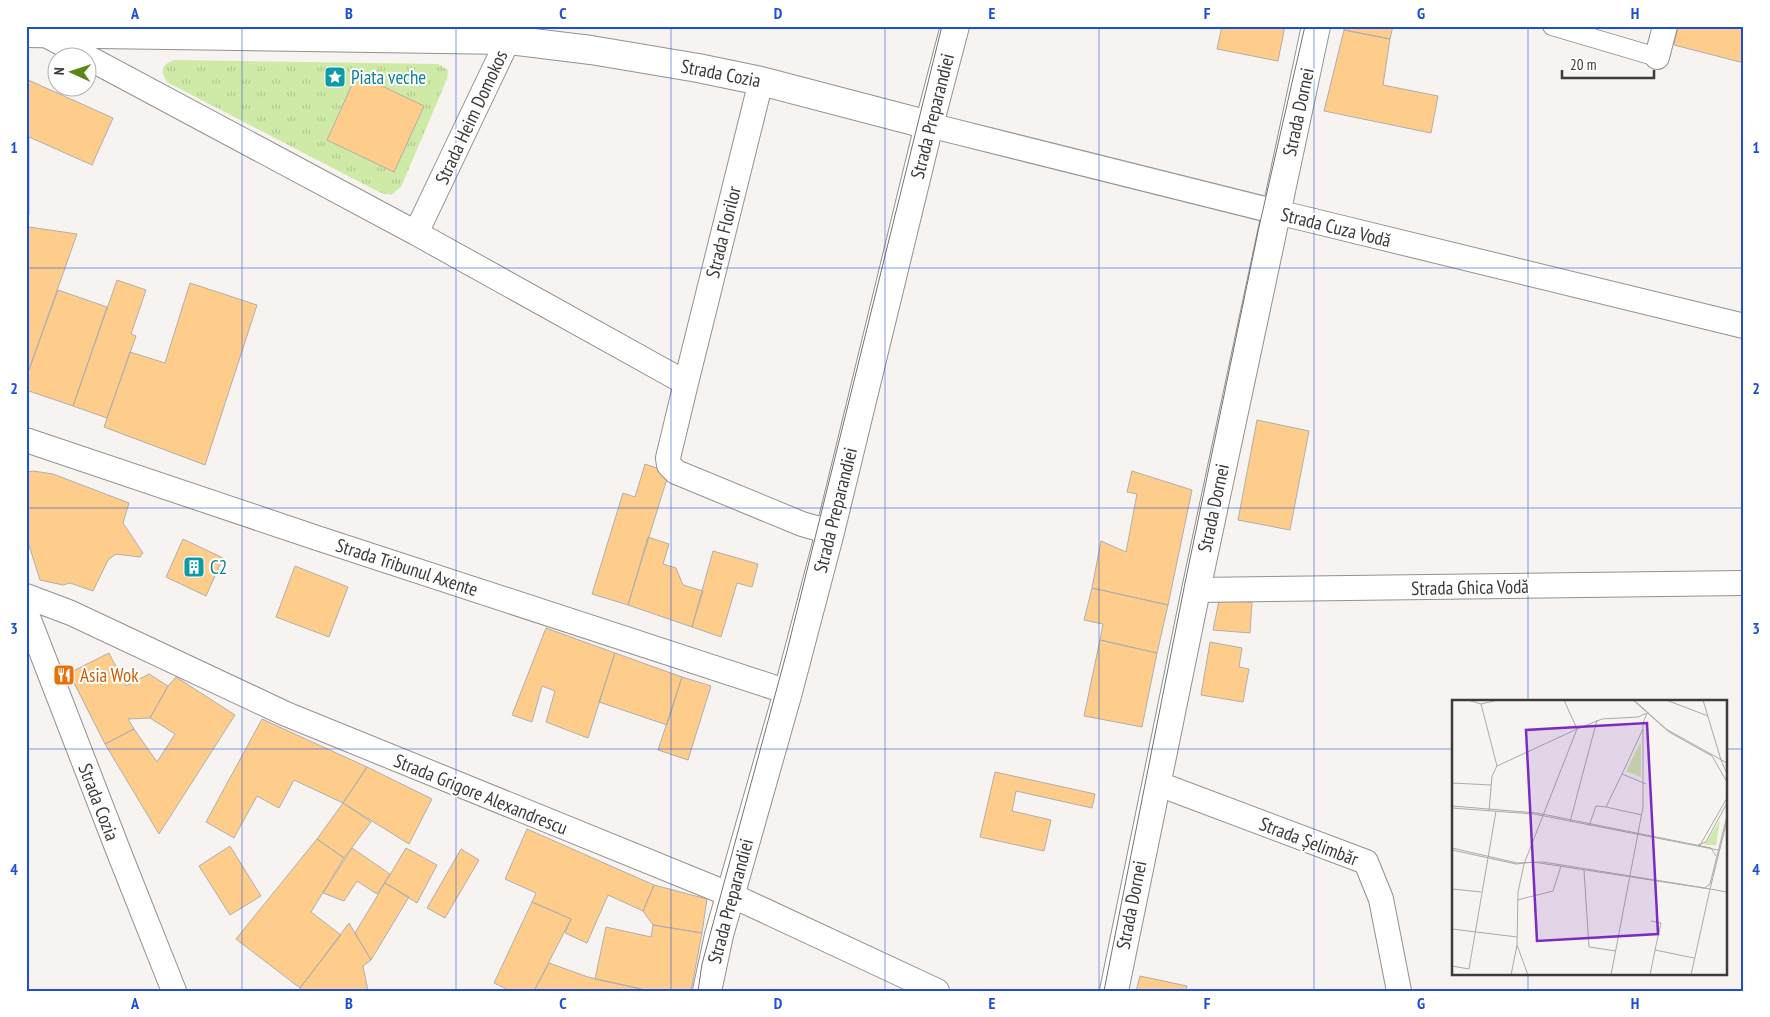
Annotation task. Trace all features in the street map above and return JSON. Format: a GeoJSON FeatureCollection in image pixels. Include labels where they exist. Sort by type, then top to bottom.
{"type":"FeatureCollection","features":[{"type":"Feature","properties":{"kind":"main road","name":"Strada Preparandiei"},"geometry":{"type":"LineString","coordinates":[[707,991],[719,935],[788,692],[830,532],[955,26]]}},
{"type":"Feature","properties":{"kind":"main road","name":"Strada Dornei"},"geometry":{"type":"LineString","coordinates":[[1114,991],[1196,590],[1316,26]]}},
{"type":"Feature","properties":{"kind":"main road","name":"Strada Heim Domokos"},"geometry":{"type":"LineString","coordinates":[[35,33],[508,40]]}},
{"type":"Feature","properties":{"kind":"main road","name":"Strada Cozia"},"geometry":{"type":"LineString","coordinates":[[508,40],[630,57],[761,81],[929,125]]}},
{"type":"Feature","properties":{"kind":"street"},"geometry":{"type":"LineString","coordinates":[[1552,26],[1657,57],[1665,26]]}},
{"type":"Feature","properties":{"kind":"street","name":"Strada Heim Domokos"},"geometry":{"type":"LineString","coordinates":[[35,33],[416,233],[508,40]]}},
{"type":"Feature","properties":{"kind":"street","name":"Strada Florilor"},"geometry":{"type":"LineString","coordinates":[[761,81],[668,458],[669,466],[676,472],[723,492],[802,524],[830,532]]}},
{"type":"Feature","properties":{"kind":"street","name":"Strada Cuza Vodă"},"geometry":{"type":"LineString","coordinates":[[929,125],[1744,326]]}},
{"type":"Feature","properties":{"kind":"street"},"geometry":{"type":"LineString","coordinates":[[416,233],[686,383]]}},
{"type":"Feature","properties":{"kind":"street","name":"Strada Tribunul Axente"},"geometry":{"type":"LineString","coordinates":[[26,440],[788,692]]}},
{"type":"Feature","properties":{"kind":"street","name":"Strada Ghica Vodă"},"geometry":{"type":"LineString","coordinates":[[1196,590],[1744,583]]}},
{"type":"Feature","properties":{"kind":"street","name":"Strada Grigore Alexandrescu"},"geometry":{"type":"LineString","coordinates":[[26,596],[72,613],[286,714],[731,895],[937,991]]}},
{"type":"Feature","properties":{"kind":"street","name":"Strada Cozia"},"geometry":{"type":"LineString","coordinates":[[26,612],[174,991]]}},
{"type":"Feature","properties":{"kind":"street","name":"Strada Șelimbăr"},"geometry":{"type":"LineString","coordinates":[[1156,782],[1366,862],[1381,899],[1399,991]]}},
{"type":"Feature","properties":{"kind":"green space"},"geometry":{"type":"Polygon","coordinates":[[[174,60],[438,64],[448,70],[447,79],[401,187],[391,195],[381,193],[167,82],[163,74],[163,68],[174,60]]]}},
{"type":"Feature","properties":{"kind":"building"},"geometry":{"type":"Polygon","coordinates":[[[1222,26],[1285,26],[1278,61],[1217,49],[1222,26]]]}},
{"type":"Feature","properties":{"kind":"building"},"geometry":{"type":"Polygon","coordinates":[[[1345,26],[1393,26],[1390,39],[1344,30],[1345,26]]]}},
{"type":"Feature","properties":{"kind":"building"},"geometry":{"type":"Polygon","coordinates":[[[1678,26],[1744,26],[1744,63],[1674,45],[1678,26]]]}},
{"type":"Feature","properties":{"kind":"building"},"geometry":{"type":"Polygon","coordinates":[[[1344,30],[1390,39],[1383,85],[1438,96],[1431,133],[1324,111],[1344,30]]]}},
{"type":"Feature","properties":{"kind":"building"},"geometry":{"type":"Polygon","coordinates":[[[357,74],[424,106],[394,172],[327,140],[357,74]]]}},
{"type":"Feature","properties":{"kind":"building"},"geometry":{"type":"Polygon","coordinates":[[[26,79],[48,89],[48,98],[68,98],[113,118],[92,165],[29,137],[29,215],[26,215],[26,79]]]}},
{"type":"Feature","properties":{"kind":"building"},"geometry":{"type":"Polygon","coordinates":[[[29,227],[77,234],[26,378],[26,239],[29,227]]]}},
{"type":"Feature","properties":{"kind":"building"},"geometry":{"type":"Polygon","coordinates":[[[117,280],[146,290],[131,334],[136,336],[107,418],[73,406],[117,280]]]}},
{"type":"Feature","properties":{"kind":"building"},"geometry":{"type":"Polygon","coordinates":[[[190,283],[257,305],[205,465],[104,427],[130,352],[165,363],[190,283]]]}},
{"type":"Feature","properties":{"kind":"building"},"geometry":{"type":"Polygon","coordinates":[[[58,290],[107,307],[73,406],[26,390],[26,378],[58,290]]]}},
{"type":"Feature","properties":{"kind":"building"},"geometry":{"type":"Polygon","coordinates":[[[1257,420],[1309,431],[1290,530],[1238,520],[1257,420]]]}},
{"type":"Feature","properties":{"kind":"building"},"geometry":{"type":"Polygon","coordinates":[[[645,464],[669,472],[628,605],[592,594],[623,493],[635,497],[645,464]]]}},
{"type":"Feature","properties":{"kind":"building"},"geometry":{"type":"Polygon","coordinates":[[[33,471],[53,474],[129,503],[123,523],[143,553],[140,557],[116,554],[108,560],[93,591],[70,583],[63,585],[40,580],[26,536],[26,472],[33,471]]]}},
{"type":"Feature","properties":{"kind":"building"},"geometry":{"type":"Polygon","coordinates":[[[1132,471],[1192,490],[1168,605],[1092,588],[1101,541],[1126,552],[1137,494],[1127,492],[1132,471]]]}},
{"type":"Feature","properties":{"kind":"building"},"geometry":{"type":"Polygon","coordinates":[[[648,537],[669,544],[663,564],[676,568],[683,585],[703,591],[692,627],[628,605],[648,537]]]}},
{"type":"Feature","properties":{"kind":"building","name":"C2"},"geometry":{"type":"Polygon","coordinates":[[[183,539],[223,558],[206,596],[166,577],[183,539]]]}},
{"type":"Feature","properties":{"kind":"building"},"geometry":{"type":"Polygon","coordinates":[[[713,551],[758,564],[752,587],[737,583],[721,637],[692,627],[713,551]]]}},
{"type":"Feature","properties":{"kind":"building"},"geometry":{"type":"Polygon","coordinates":[[[295,566],[348,587],[329,637],[276,617],[295,566]]]}},
{"type":"Feature","properties":{"kind":"building"},"geometry":{"type":"Polygon","coordinates":[[[1092,588],[1168,605],[1157,653],[1100,640],[1103,624],[1084,620],[1092,588]]]}},
{"type":"Feature","properties":{"kind":"building"},"geometry":{"type":"Polygon","coordinates":[[[1219,601],[1252,602],[1250,633],[1213,630],[1219,601]]]}},
{"type":"Feature","properties":{"kind":"building"},"geometry":{"type":"Polygon","coordinates":[[[546,628],[615,653],[588,738],[546,722],[555,691],[542,686],[532,722],[512,715],[546,628]]]}},
{"type":"Feature","properties":{"kind":"building"},"geometry":{"type":"Polygon","coordinates":[[[1100,640],[1157,653],[1142,727],[1084,716],[1100,640]]]}},
{"type":"Feature","properties":{"kind":"building"},"geometry":{"type":"Polygon","coordinates":[[[1210,642],[1242,648],[1239,667],[1249,669],[1243,702],[1201,695],[1210,642]]]}},
{"type":"Feature","properties":{"kind":"building"},"geometry":{"type":"Polygon","coordinates":[[[109,653],[126,686],[149,674],[168,686],[150,718],[128,719],[134,729],[105,744],[69,673],[109,653]]]}},
{"type":"Feature","properties":{"kind":"building"},"geometry":{"type":"Polygon","coordinates":[[[615,653],[682,677],[667,725],[599,702],[615,653]]]}},
{"type":"Feature","properties":{"kind":"building"},"geometry":{"type":"Polygon","coordinates":[[[176,677],[235,715],[159,834],[105,744],[134,729],[157,762],[175,734],[150,718],[168,686],[176,677]]]}},
{"type":"Feature","properties":{"kind":"building"},"geometry":{"type":"Polygon","coordinates":[[[682,677],[711,686],[688,760],[658,750],[682,677]]]}},
{"type":"Feature","properties":{"kind":"building"},"geometry":{"type":"Polygon","coordinates":[[[262,719],[367,767],[343,803],[294,780],[279,808],[257,796],[234,838],[206,822],[262,719]]]}},
{"type":"Feature","properties":{"kind":"building"},"geometry":{"type":"Polygon","coordinates":[[[367,767],[432,799],[409,844],[343,803],[367,767]]]}},
{"type":"Feature","properties":{"kind":"building"},"geometry":{"type":"Polygon","coordinates":[[[995,772],[1095,794],[1092,808],[1016,791],[1012,811],[1051,820],[1044,851],[980,837],[995,772]]]}},
{"type":"Feature","properties":{"kind":"building"},"geometry":{"type":"Polygon","coordinates":[[[343,803],[371,822],[344,858],[317,839],[343,803]]]}},
{"type":"Feature","properties":{"kind":"building"},"geometry":{"type":"Polygon","coordinates":[[[527,829],[654,885],[643,911],[608,895],[587,943],[565,933],[571,919],[532,902],[536,893],[505,879],[527,829]]]}},
{"type":"Feature","properties":{"kind":"building"},"geometry":{"type":"Polygon","coordinates":[[[317,839],[344,858],[311,912],[341,935],[300,988],[236,939],[317,839]]]}},
{"type":"Feature","properties":{"kind":"building"},"geometry":{"type":"Polygon","coordinates":[[[230,846],[261,896],[230,915],[199,866],[230,846]]]}},
{"type":"Feature","properties":{"kind":"building"},"geometry":{"type":"Polygon","coordinates":[[[352,848],[390,874],[377,894],[357,881],[344,901],[323,893],[352,848]]]}},
{"type":"Feature","properties":{"kind":"building"},"geometry":{"type":"Polygon","coordinates":[[[406,848],[437,865],[417,903],[385,883],[406,848]]]}},
{"type":"Feature","properties":{"kind":"building"},"geometry":{"type":"Polygon","coordinates":[[[461,849],[479,860],[445,918],[427,908],[461,849]]]}},
{"type":"Feature","properties":{"kind":"building"},"geometry":{"type":"Polygon","coordinates":[[[385,883],[409,897],[371,960],[355,933],[385,883]]]}},
{"type":"Feature","properties":{"kind":"building"},"geometry":{"type":"Polygon","coordinates":[[[654,885],[707,899],[702,933],[653,925],[643,911],[654,885]]]}},
{"type":"Feature","properties":{"kind":"building"},"geometry":{"type":"Polygon","coordinates":[[[532,902],[571,919],[534,991],[510,991],[494,983],[532,902]]]}},
{"type":"Feature","properties":{"kind":"building"},"geometry":{"type":"Polygon","coordinates":[[[349,923],[371,960],[363,966],[368,991],[300,991],[300,988],[349,923]]]}},
{"type":"Feature","properties":{"kind":"building"},"geometry":{"type":"Polygon","coordinates":[[[653,925],[702,933],[691,991],[650,991],[595,979],[606,927],[651,937],[653,925]]]}},
{"type":"Feature","properties":{"kind":"building"},"geometry":{"type":"Polygon","coordinates":[[[549,963],[588,977],[650,991],[534,991],[549,963]]]}},
{"type":"Feature","properties":{"kind":"building"},"geometry":{"type":"Polygon","coordinates":[[[1140,976],[1187,986],[1186,991],[1136,991],[1140,976]]]}},
{"type":"Feature","properties":{"kind":"tram line"},"geometry":{"type":"LineString","coordinates":[[698,991],[702,964],[787,651],[942,26]]}},
{"type":"Feature","properties":{"kind":"tram line"},"geometry":{"type":"LineString","coordinates":[[1104,991],[1185,583],[1259,227],[1305,26]]}},
{"type":"Feature","properties":{"kind":"place","name":"Piata veche"},"geometry":{"type":"Point","coordinates":[335,77]}},
{"type":"Feature","properties":{"kind":"place","name":"C2"},"geometry":{"type":"Point","coordinates":[194,567]}},
{"type":"Feature","properties":{"kind":"place","name":"Asia Wok"},"geometry":{"type":"Point","coordinates":[64,675]}}]}
